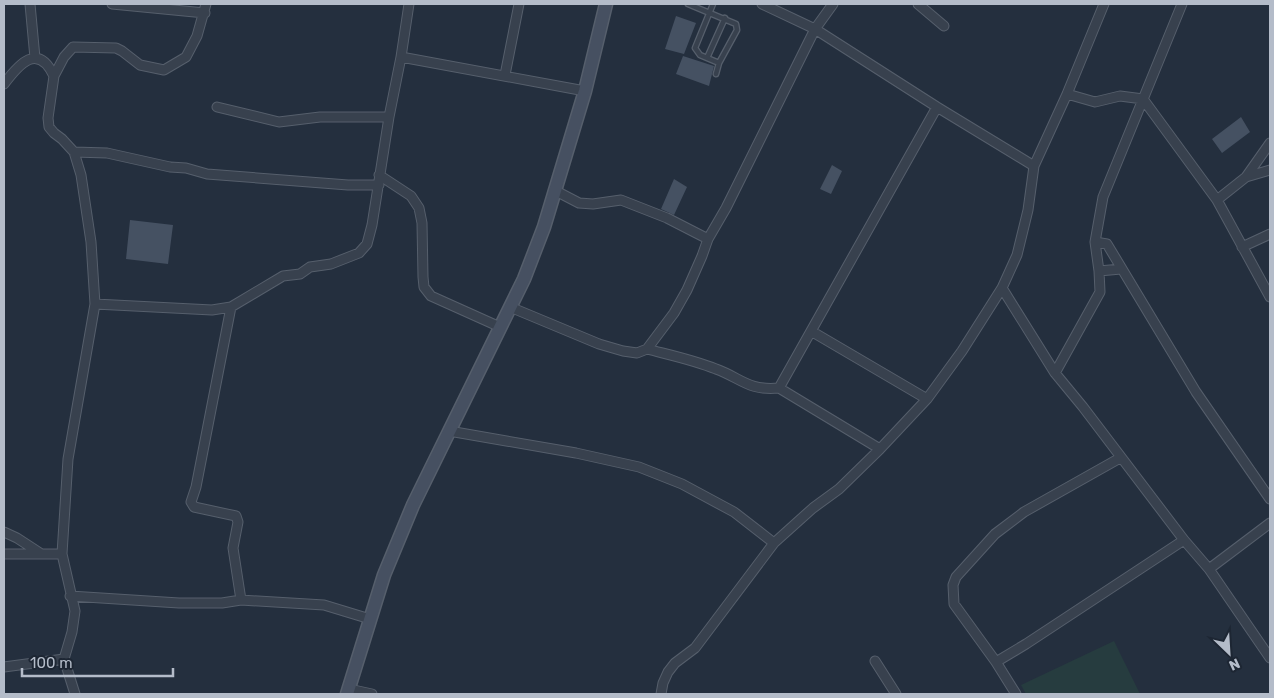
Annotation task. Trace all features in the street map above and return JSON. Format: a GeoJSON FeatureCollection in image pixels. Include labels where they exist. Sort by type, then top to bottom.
{"type":"FeatureCollection","features":[{"type":"Feature","properties":{"kind":"street"},"geometry":{"type":"LineString","coordinates":[[30,4],[35,58]]}},
{"type":"Feature","properties":{"kind":"street"},"geometry":{"type":"LineString","coordinates":[[75,694],[64,659],[72,632],[75,611],[70,596],[62,554],[68,459],[95,304],[91,242],[81,175],[74,152],[49,127],[48,118],[54,76],[64,57],[73,47],[116,48],[140,65],[164,70],[186,57],[197,36],[205,8],[112,4]]}},
{"type":"Feature","properties":{"kind":"street"},"geometry":{"type":"LineString","coordinates":[[95,304],[212,310],[231,307],[283,276],[300,274],[310,267],[331,264],[359,253],[367,244],[372,225],[409,4]]}},
{"type":"Feature","properties":{"kind":"street"},"geometry":{"type":"LineString","coordinates":[[505,75],[519,4]]}},
{"type":"Feature","properties":{"kind":"street"},"geometry":{"type":"LineString","coordinates":[[372,694],[348,692],[384,575],[413,506],[524,279],[544,227],[584,91],[606,4]]}},
{"type":"Feature","properties":{"kind":"street"},"geometry":{"type":"LineString","coordinates":[[762,4],[815,29],[1034,166]]}},
{"type":"Feature","properties":{"kind":"street"},"geometry":{"type":"LineString","coordinates":[[510,307],[615,348],[637,353],[647,349],[678,306],[696,271],[708,239],[726,208],[815,29],[833,4]]}},
{"type":"Feature","properties":{"kind":"street"},"geometry":{"type":"LineString","coordinates":[[918,4],[944,26]]}},
{"type":"Feature","properties":{"kind":"street"},"geometry":{"type":"LineString","coordinates":[[661,694],[668,672],[675,663],[694,648],[774,543],[813,508],[839,489],[880,449],[927,399],[962,351],[1002,288],[1017,255],[1028,210],[1034,166],[1067,94],[1104,4]]}},
{"type":"Feature","properties":{"kind":"street"},"geometry":{"type":"LineString","coordinates":[[1056,373],[1100,292],[1095,242],[1103,196],[1182,4]]}},
{"type":"Feature","properties":{"kind":"street"},"geometry":{"type":"LineString","coordinates":[[401,57],[584,91]]}},
{"type":"Feature","properties":{"kind":"street"},"geometry":{"type":"LineString","coordinates":[[4,84],[16,68],[28,59],[35,58],[45,62],[54,76]]}},
{"type":"Feature","properties":{"kind":"street"},"geometry":{"type":"LineString","coordinates":[[1067,94],[1095,102],[1120,96],[1143,99],[1216,200],[1270,297]]}},
{"type":"Feature","properties":{"kind":"street"},"geometry":{"type":"LineString","coordinates":[[216,107],[279,122],[320,117],[389,117]]}},
{"type":"Feature","properties":{"kind":"street"},"geometry":{"type":"LineString","coordinates":[[778,388],[937,107]]}},
{"type":"Feature","properties":{"kind":"street"},"geometry":{"type":"LineString","coordinates":[[1216,200],[1246,177],[1270,143]]}},
{"type":"Feature","properties":{"kind":"street"},"geometry":{"type":"LineString","coordinates":[[74,152],[108,153],[170,167],[186,168],[207,174],[348,185],[379,185]]}},
{"type":"Feature","properties":{"kind":"street"},"geometry":{"type":"LineString","coordinates":[[1246,177],[1270,170]]}},
{"type":"Feature","properties":{"kind":"street"},"geometry":{"type":"LineString","coordinates":[[379,175],[411,196],[419,208],[422,223],[424,287],[431,296],[500,327]]}},
{"type":"Feature","properties":{"kind":"street"},"geometry":{"type":"LineString","coordinates":[[554,190],[579,203],[593,204],[621,200],[667,218],[708,239]]}},
{"type":"Feature","properties":{"kind":"street"},"geometry":{"type":"LineString","coordinates":[[1242,247],[1270,234]]}},
{"type":"Feature","properties":{"kind":"street"},"geometry":{"type":"LineString","coordinates":[[1095,242],[1107,244],[1196,392],[1270,499]]}},
{"type":"Feature","properties":{"kind":"street"},"geometry":{"type":"LineString","coordinates":[[1099,271],[1121,269]]}},
{"type":"Feature","properties":{"kind":"street"},"geometry":{"type":"LineString","coordinates":[[1002,288],[1056,373],[1184,540],[1209,569],[1270,658]]}},
{"type":"Feature","properties":{"kind":"street"},"geometry":{"type":"LineString","coordinates":[[231,307],[196,487],[191,502],[194,507],[236,516],[238,522],[233,548],[241,600]]}},
{"type":"Feature","properties":{"kind":"street"},"geometry":{"type":"LineString","coordinates":[[811,331],[927,399]]}},
{"type":"Feature","properties":{"kind":"street"},"geometry":{"type":"LineString","coordinates":[[647,349],[718,369],[750,386],[765,389],[778,388],[880,449]]}},
{"type":"Feature","properties":{"kind":"street"},"geometry":{"type":"LineString","coordinates":[[449,432],[576,453],[638,466],[682,484],[734,512],[774,543]]}},
{"type":"Feature","properties":{"kind":"street"},"geometry":{"type":"LineString","coordinates":[[1016,694],[996,662],[954,604],[953,585],[956,577],[995,534],[1024,512],[1120,458]]}},
{"type":"Feature","properties":{"kind":"street"},"geometry":{"type":"LineString","coordinates":[[1209,569],[1270,523]]}},
{"type":"Feature","properties":{"kind":"street"},"geometry":{"type":"LineString","coordinates":[[4,532],[41,554]]}},
{"type":"Feature","properties":{"kind":"street"},"geometry":{"type":"LineString","coordinates":[[996,662],[1184,540]]}},
{"type":"Feature","properties":{"kind":"street"},"geometry":{"type":"LineString","coordinates":[[4,554],[62,554]]}},
{"type":"Feature","properties":{"kind":"street"},"geometry":{"type":"LineString","coordinates":[[70,596],[180,603],[222,603],[241,600],[324,605],[370,619]]}},
{"type":"Feature","properties":{"kind":"street"},"geometry":{"type":"LineString","coordinates":[[4,667],[64,659]]}},
{"type":"Feature","properties":{"kind":"street"},"geometry":{"type":"LineString","coordinates":[[875,661],[896,694]]}},
{"type":"Feature","properties":{"kind":"lane"},"geometry":{"type":"LineString","coordinates":[[688,4],[725,18],[738,27],[719,63],[716,74]]}},
{"type":"Feature","properties":{"kind":"lane"},"geometry":{"type":"LineString","coordinates":[[713,4],[695,48],[698,54],[719,63]]}},
{"type":"Feature","properties":{"kind":"lane"},"geometry":{"type":"LineString","coordinates":[[707,58],[725,18]]}},
{"type":"Feature","properties":{"kind":"green space"},"geometry":{"type":"Polygon","coordinates":[[[1114,641],[1140,694],[1026,694],[1021,685],[1114,641]]]}},
{"type":"Feature","properties":{"kind":"building"},"geometry":{"type":"Polygon","coordinates":[[[676,16],[696,23],[684,54],[665,49],[676,16]]]}},
{"type":"Feature","properties":{"kind":"building"},"geometry":{"type":"Polygon","coordinates":[[[683,56],[714,66],[709,86],[676,74],[683,56]]]}},
{"type":"Feature","properties":{"kind":"building"},"geometry":{"type":"Polygon","coordinates":[[[1241,117],[1250,132],[1222,153],[1212,139],[1241,117]]]}},
{"type":"Feature","properties":{"kind":"building"},"geometry":{"type":"Polygon","coordinates":[[[832,165],[842,171],[831,194],[820,189],[832,165]]]}},
{"type":"Feature","properties":{"kind":"building"},"geometry":{"type":"Polygon","coordinates":[[[674,179],[687,187],[674,215],[661,209],[674,179]]]}},
{"type":"Feature","properties":{"kind":"building"},"geometry":{"type":"Polygon","coordinates":[[[130,220],[173,225],[168,264],[126,259],[130,220]]]}}]}
